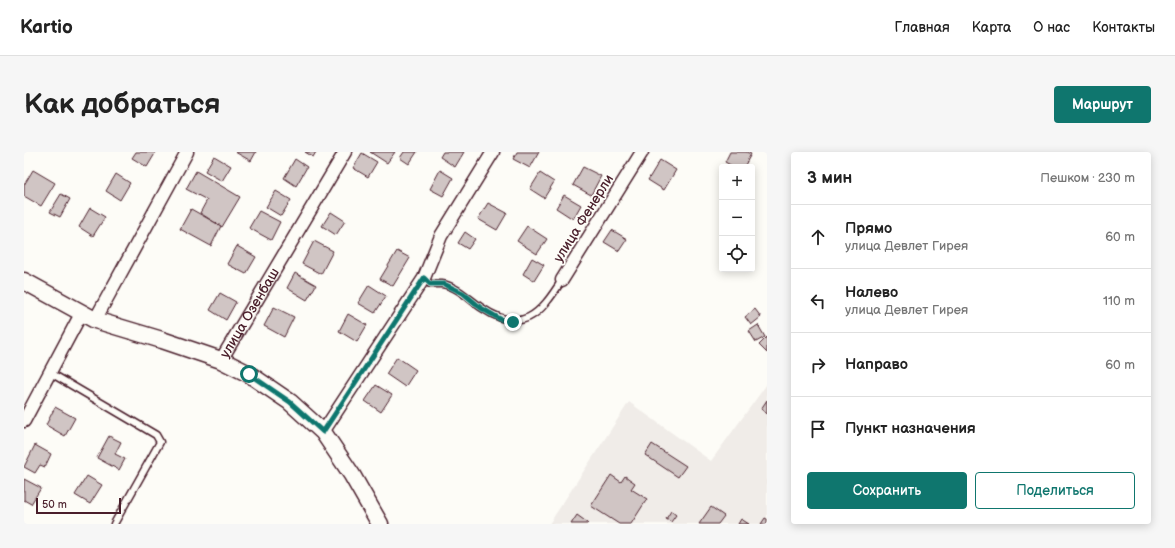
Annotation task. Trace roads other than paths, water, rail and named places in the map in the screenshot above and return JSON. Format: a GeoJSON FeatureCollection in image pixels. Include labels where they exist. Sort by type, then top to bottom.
{"type":"FeatureCollection","features":[{"type":"Feature","properties":{"kind":"street"},"geometry":{"type":"LineString","coordinates":[[24,421],[49,372],[88,316],[187,152]]}},
{"type":"Feature","properties":{"kind":"street","name":"улица Озенбаш"},"geometry":{"type":"LineString","coordinates":[[24,282],[88,316],[221,360],[345,152]]}},
{"type":"Feature","properties":{"kind":"street"},"geometry":{"type":"LineString","coordinates":[[323,432],[424,278],[441,236],[493,152]]}},
{"type":"Feature","properties":{"kind":"street","name":"улица Фенерли"},"geometry":{"type":"LineString","coordinates":[[562,280],[642,152]]}},
{"type":"Feature","properties":{"kind":"street"},"geometry":{"type":"LineString","coordinates":[[221,360],[249,374],[290,402],[323,432],[352,475],[380,524]]}},
{"type":"Feature","properties":{"kind":"lane"},"geometry":{"type":"LineString","coordinates":[[424,278],[430,284],[444,284],[463,293],[481,308],[500,319],[513,322],[522,320],[540,310],[552,297],[562,280]]}},
{"type":"Feature","properties":{"kind":"lane"},"geometry":{"type":"LineString","coordinates":[[49,372],[156,435],[160,442],[114,524]]}}]}
